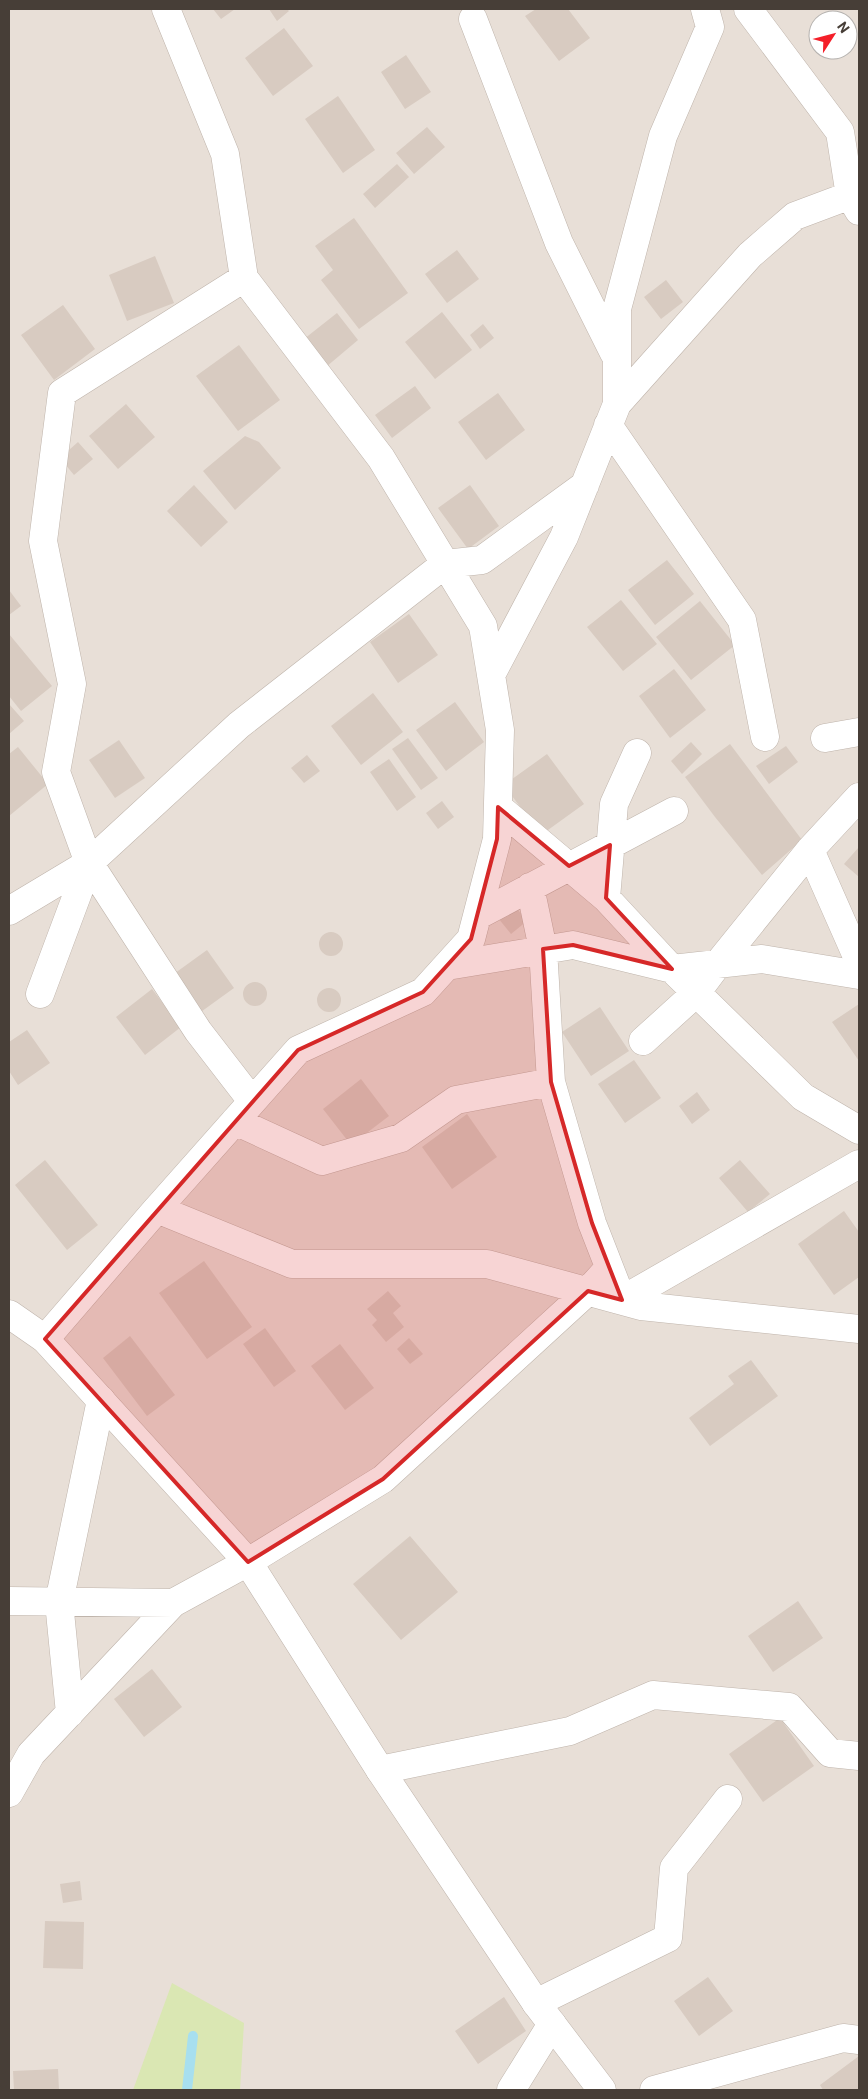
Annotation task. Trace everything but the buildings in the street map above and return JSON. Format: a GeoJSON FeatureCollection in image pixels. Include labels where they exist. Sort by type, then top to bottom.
{"type":"FeatureCollection","features":[{"type":"Feature","properties":{"kind":"street"},"geometry":{"type":"LineString","coordinates":[[45,1339],[298,1050],[423,992],[447,966],[470,939],[497,839],[500,730],[483,626],[381,458],[244,278],[225,154],[166,9]]}},
{"type":"Feature","properties":{"kind":"street"},"geometry":{"type":"LineString","coordinates":[[491,675],[564,537],[612,414],[617,358],[617,309],[664,136],[708,18],[734,9]]}},
{"type":"Feature","properties":{"kind":"street"},"geometry":{"type":"LineString","coordinates":[[612,414],[750,255],[795,216],[856,200],[840,132],[748,9]]}},
{"type":"Feature","properties":{"kind":"street"},"geometry":{"type":"LineString","coordinates":[[472,19],[559,244],[617,358]]}},
{"type":"Feature","properties":{"kind":"street"},"geometry":{"type":"LineString","coordinates":[[244,278],[62,393],[43,542],[72,684],[56,772],[89,863],[198,1031],[243,1111],[322,1161],[401,1138],[456,1100],[550,1082]]}},
{"type":"Feature","properties":{"kind":"street"},"geometry":{"type":"LineString","coordinates":[[612,414],[742,620],[765,736]]}},
{"type":"Feature","properties":{"kind":"street"},"geometry":{"type":"LineString","coordinates":[[9,911],[89,863],[239,725],[445,564],[482,560],[585,485]]}},
{"type":"Feature","properties":{"kind":"street"},"geometry":{"type":"LineString","coordinates":[[825,738],[859,732]]}},
{"type":"Feature","properties":{"kind":"street"},"geometry":{"type":"LineString","coordinates":[[606,898],[614,804],[637,753]]}},
{"type":"Feature","properties":{"kind":"street"},"geometry":{"type":"LineString","coordinates":[[643,1041],[696,993],[716,965],[810,850],[859,797]]}},
{"type":"Feature","properties":{"kind":"street"},"geometry":{"type":"LineString","coordinates":[[498,807],[606,898],[672,969],[803,1097],[859,1130]]}},
{"type":"Feature","properties":{"kind":"street"},"geometry":{"type":"LineString","coordinates":[[477,916],[674,811]]}},
{"type":"Feature","properties":{"kind":"street"},"geometry":{"type":"LineString","coordinates":[[810,850],[859,961]]}},
{"type":"Feature","properties":{"kind":"street"},"geometry":{"type":"LineString","coordinates":[[40,994],[89,863]]}},
{"type":"Feature","properties":{"kind":"street"},"geometry":{"type":"LineString","coordinates":[[530,887],[544,949],[550,1082],[592,1223],[622,1300]]}},
{"type":"Feature","properties":{"kind":"street"},"geometry":{"type":"LineString","coordinates":[[447,966],[573,945],[672,969],[762,960],[859,975]]}},
{"type":"Feature","properties":{"kind":"street"},"geometry":{"type":"LineString","coordinates":[[622,1300],[859,1164]]}},
{"type":"Feature","properties":{"kind":"street"},"geometry":{"type":"LineString","coordinates":[[157,1209],[292,1264],[487,1264],[641,1306],[859,1329]]}},
{"type":"Feature","properties":{"kind":"street"},"geometry":{"type":"LineString","coordinates":[[9,1794],[31,1754],[173,1603],[248,1562],[383,1479],[588,1291],[609,1268]]}},
{"type":"Feature","properties":{"kind":"street"},"geometry":{"type":"LineString","coordinates":[[9,1314],[45,1339],[248,1562],[380,1770],[536,2003],[602,2090]]}},
{"type":"Feature","properties":{"kind":"street"},"geometry":{"type":"LineString","coordinates":[[70,1713],[58,1602],[101,1400]]}},
{"type":"Feature","properties":{"kind":"street"},"geometry":{"type":"LineString","coordinates":[[9,1601],[173,1603]]}},
{"type":"Feature","properties":{"kind":"street"},"geometry":{"type":"LineString","coordinates":[[380,1770],[570,1731],[653,1695],[789,1707],[830,1752],[859,1756]]}},
{"type":"Feature","properties":{"kind":"street"},"geometry":{"type":"LineString","coordinates":[[536,2003],[668,1938],[674,1868],[728,1799]]}},
{"type":"Feature","properties":{"kind":"street"},"geometry":{"type":"LineString","coordinates":[[511,2090],[552,2024]]}},
{"type":"Feature","properties":{"kind":"street"},"geometry":{"type":"LineString","coordinates":[[654,2090],[843,2038],[859,2040]]}},
{"type":"Feature","properties":{"kind":"highlighted area"},"geometry":{"type":"Polygon","coordinates":[[[498,807],[569,866],[610,845],[606,898],[672,969],[573,945],[543,949],[551,1082],[592,1223],[622,1300],[588,1291],[383,1479],[248,1562],[45,1339],[298,1050],[423,992],[471,939],[497,839],[498,807]]]}},
{"type":"Feature","properties":{"kind":"shaded area"},"geometry":{"type":"Polygon","coordinates":[[[9,9],[859,9],[859,2090],[9,2090],[9,9]]]}},
{"type":"Feature","properties":{"kind":"green space"},"geometry":{"type":"Polygon","coordinates":[[[172,1983],[244,2023],[240,2090],[133,2090],[172,1983]]]}},
{"type":"Feature","properties":{"kind":"waterway"},"geometry":{"type":"LineString","coordinates":[[187,2090],[193,2036]]}}]}
